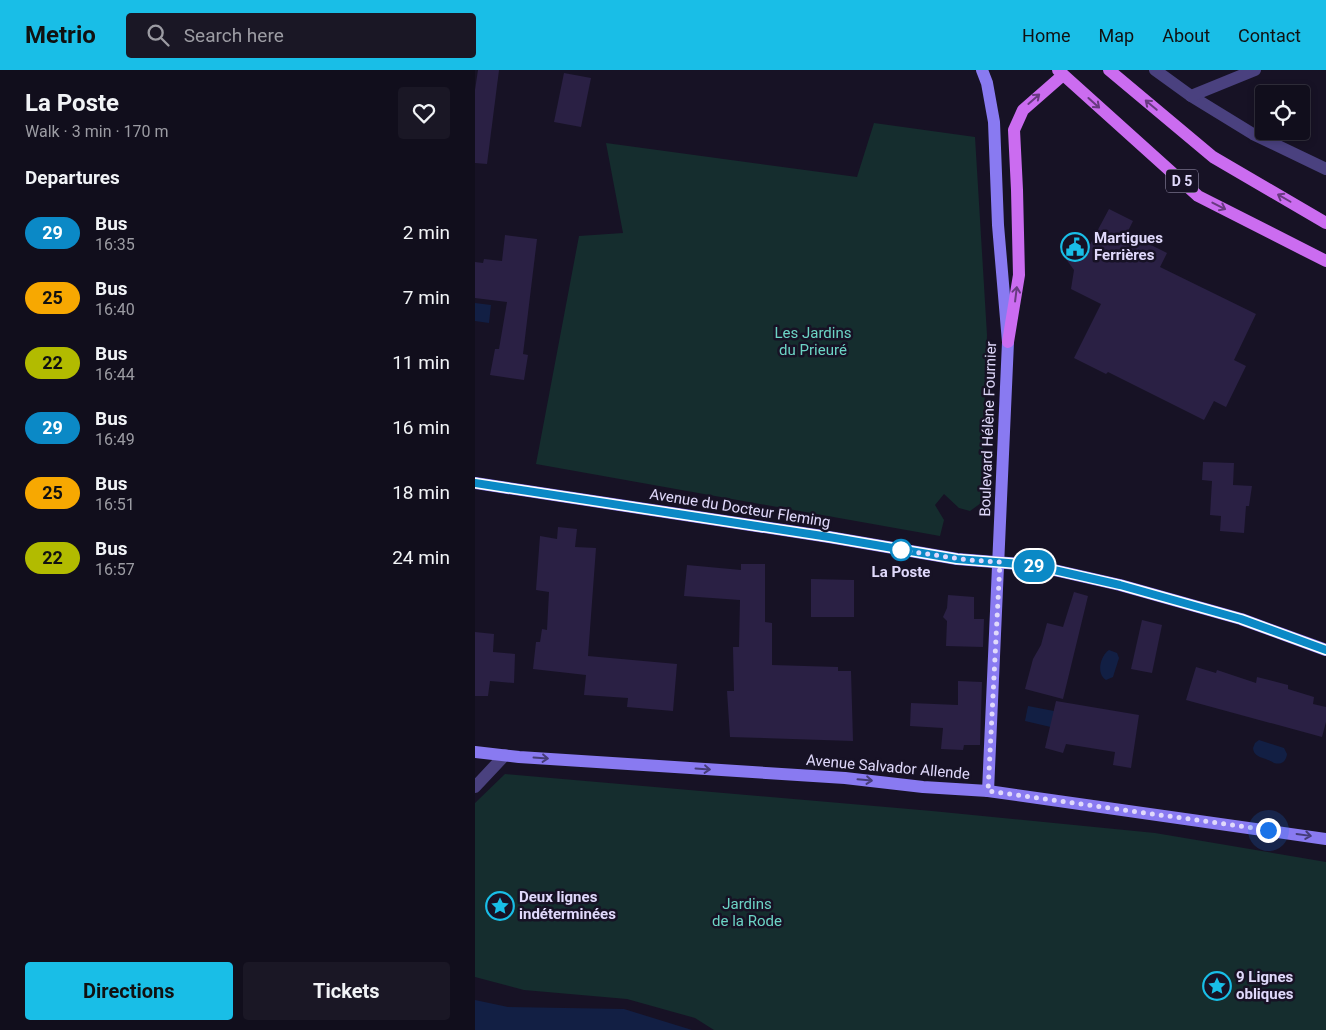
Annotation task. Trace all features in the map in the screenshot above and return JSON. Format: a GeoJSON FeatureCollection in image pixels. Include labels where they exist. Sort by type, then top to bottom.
{"type":"FeatureCollection","features":[{"type":"Feature","properties":{"kind":"main road","name":"Boulevard Hélène Fournier"},"geometry":{"type":"LineString","coordinates":[[982,70],[987,83],[994,122],[997,225],[1008,342],[1000,562],[988,791]]}},
{"type":"Feature","properties":{"kind":"main road","name":"D 5"},"geometry":{"type":"LineString","coordinates":[[1109,70],[1213,157],[1326,223]]}},
{"type":"Feature","properties":{"kind":"main road"},"geometry":{"type":"LineString","coordinates":[[1008,342],[1019,276],[1014,130],[1023,110],[1060,73]]}},
{"type":"Feature","properties":{"kind":"main road","name":"D 5"},"geometry":{"type":"LineString","coordinates":[[1060,73],[1199,196],[1326,261]]}},
{"type":"Feature","properties":{"kind":"main road","name":"Avenue du Docteur Fleming"},"geometry":{"type":"LineString","coordinates":[[475,483],[829,537],[957,559],[1032,565],[1120,585],[1241,619],[1326,650]]}},
{"type":"Feature","properties":{"kind":"main road","name":"Avenue Salvador Allende"},"geometry":{"type":"LineString","coordinates":[[475,752],[845,778],[923,787],[988,791],[1326,838]]}},
{"type":"Feature","properties":{"kind":"street"},"geometry":{"type":"LineString","coordinates":[[1155,70],[1191,96],[1253,134],[1326,169]]}},
{"type":"Feature","properties":{"kind":"street"},"geometry":{"type":"LineString","coordinates":[[1191,96],[1255,70]]}},
{"type":"Feature","properties":{"kind":"street"},"geometry":{"type":"LineString","coordinates":[[475,788],[505,755]]}},
{"type":"Feature","properties":{"kind":"green space","name":"Les Jardins du Prieuré"},"geometry":{"type":"Polygon","coordinates":[[[874,123],[975,137],[987,335],[981,503],[970,511],[959,508],[944,494],[935,505],[944,520],[940,536],[536,464],[579,236],[623,233],[606,143],[857,177],[874,123]]]}},
{"type":"Feature","properties":{"kind":"green space","name":"Jardins de la Rode"},"geometry":{"type":"Polygon","coordinates":[[[505,774],[932,811],[1155,833],[1326,862],[1326,1030],[714,1030],[695,1018],[627,999],[524,990],[475,977],[475,803],[505,774]]]}},
{"type":"Feature","properties":{"kind":"water"},"geometry":{"type":"Polygon","coordinates":[[[475,303],[491,305],[489,323],[475,321],[475,303]]]}},
{"type":"Feature","properties":{"kind":"water"},"geometry":{"type":"Polygon","coordinates":[[[1109,650],[1117,653],[1119,658],[1113,677],[1106,680],[1101,674],[1100,665],[1103,656],[1109,650]]]}},
{"type":"Feature","properties":{"kind":"water"},"geometry":{"type":"Polygon","coordinates":[[[1028,706],[1059,712],[1055,728],[1025,721],[1028,706]]]}},
{"type":"Feature","properties":{"kind":"water"},"geometry":{"type":"Polygon","coordinates":[[[1259,740],[1284,748],[1287,754],[1284,761],[1277,764],[1258,756],[1253,748],[1259,740]]]}},
{"type":"Feature","properties":{"kind":"water"},"geometry":{"type":"Polygon","coordinates":[[[475,1000],[508,1007],[624,1009],[692,1030],[475,1030],[475,1000]]]}},
{"type":"Feature","properties":{"kind":"building"},"geometry":{"type":"Polygon","coordinates":[[[478,70],[499,70],[487,164],[475,163],[475,90],[478,70]]]}},
{"type":"Feature","properties":{"kind":"building"},"geometry":{"type":"Polygon","coordinates":[[[564,73],[591,78],[581,127],[554,122],[564,73]]]}},
{"type":"Feature","properties":{"kind":"building"},"geometry":{"type":"Polygon","coordinates":[[[1109,209],[1133,221],[1127,233],[1167,253],[1160,267],[1256,314],[1234,360],[1246,366],[1226,407],[1214,401],[1204,420],[1108,372],[1106,374],[1074,358],[1101,304],[1071,289],[1074,270],[1066,259],[1085,254],[1109,209]]]}},
{"type":"Feature","properties":{"kind":"building"},"geometry":{"type":"Polygon","coordinates":[[[505,235],[537,239],[523,354],[528,355],[524,380],[490,375],[495,349],[499,349],[507,302],[475,298],[475,262],[483,263],[484,259],[502,261],[505,235]]]}},
{"type":"Feature","properties":{"kind":"building"},"geometry":{"type":"Polygon","coordinates":[[[1203,462],[1234,463],[1233,485],[1252,486],[1249,506],[1246,506],[1244,533],[1220,531],[1221,516],[1210,515],[1212,481],[1202,480],[1203,462]]]}},
{"type":"Feature","properties":{"kind":"building"},"geometry":{"type":"Polygon","coordinates":[[[558,527],[577,529],[575,547],[596,548],[588,656],[677,664],[673,711],[627,707],[628,698],[584,695],[586,675],[533,669],[536,642],[540,642],[542,629],[547,630],[549,592],[536,590],[540,536],[557,539],[558,527]]]}},
{"type":"Feature","properties":{"kind":"building"},"geometry":{"type":"Polygon","coordinates":[[[741,564],[765,564],[765,622],[772,623],[772,665],[838,667],[838,671],[851,671],[853,741],[730,737],[727,691],[734,691],[733,647],[739,647],[740,600],[684,596],[687,565],[741,570],[741,564]]]}},
{"type":"Feature","properties":{"kind":"building"},"geometry":{"type":"Polygon","coordinates":[[[811,579],[854,580],[854,617],[811,617],[811,579]]]}},
{"type":"Feature","properties":{"kind":"building"},"geometry":{"type":"Polygon","coordinates":[[[1074,592],[1088,596],[1063,699],[1025,689],[1033,659],[1041,645],[1047,623],[1063,627],[1074,592]]]}},
{"type":"Feature","properties":{"kind":"building"},"geometry":{"type":"Polygon","coordinates":[[[948,595],[974,597],[974,619],[984,619],[983,647],[946,646],[947,621],[943,617],[947,608],[948,595]]]}},
{"type":"Feature","properties":{"kind":"building"},"geometry":{"type":"Polygon","coordinates":[[[1142,620],[1162,625],[1152,673],[1131,669],[1142,620]]]}},
{"type":"Feature","properties":{"kind":"building"},"geometry":{"type":"Polygon","coordinates":[[[475,632],[494,634],[493,652],[515,654],[514,683],[490,681],[488,696],[475,696],[475,632]]]}},
{"type":"Feature","properties":{"kind":"building"},"geometry":{"type":"Polygon","coordinates":[[[1196,667],[1216,673],[1217,670],[1256,683],[1257,677],[1288,685],[1288,689],[1314,697],[1313,704],[1326,707],[1326,722],[1322,737],[1186,700],[1196,667]]]}},
{"type":"Feature","properties":{"kind":"building"},"geometry":{"type":"Polygon","coordinates":[[[958,681],[982,682],[980,745],[964,745],[963,750],[941,749],[943,728],[910,726],[911,703],[958,705],[958,681]]]}},
{"type":"Feature","properties":{"kind":"building"},"geometry":{"type":"Polygon","coordinates":[[[1056,701],[1139,715],[1131,768],[1113,765],[1115,752],[1066,744],[1063,753],[1045,748],[1056,701]]]}},
{"type":"Feature","properties":{"kind":"bus line","name":"29"},"geometry":{"type":"LineString","coordinates":[[475,483],[829,537],[957,559],[1032,565],[1120,585],[1241,619],[1326,650]]}},
{"type":"Feature","properties":{"kind":"place","name":"Martigues Ferrières"},"geometry":{"type":"Point","coordinates":[1075,247]}},
{"type":"Feature","properties":{"kind":"place","name":"La Poste"},"geometry":{"type":"Point","coordinates":[901,550]}},
{"type":"Feature","properties":{"kind":"place","name":"Deux lignes indéterminées"},"geometry":{"type":"Point","coordinates":[500,906]}},
{"type":"Feature","properties":{"kind":"place","name":"9 Lignes obliques"},"geometry":{"type":"Point","coordinates":[1217,986]}},
{"type":"Feature","properties":{"kind":"route"},"geometry":{"type":"LineString","coordinates":[[901,550],[968,560],[1000,562],[988,791],[1268,830]]}}]}
